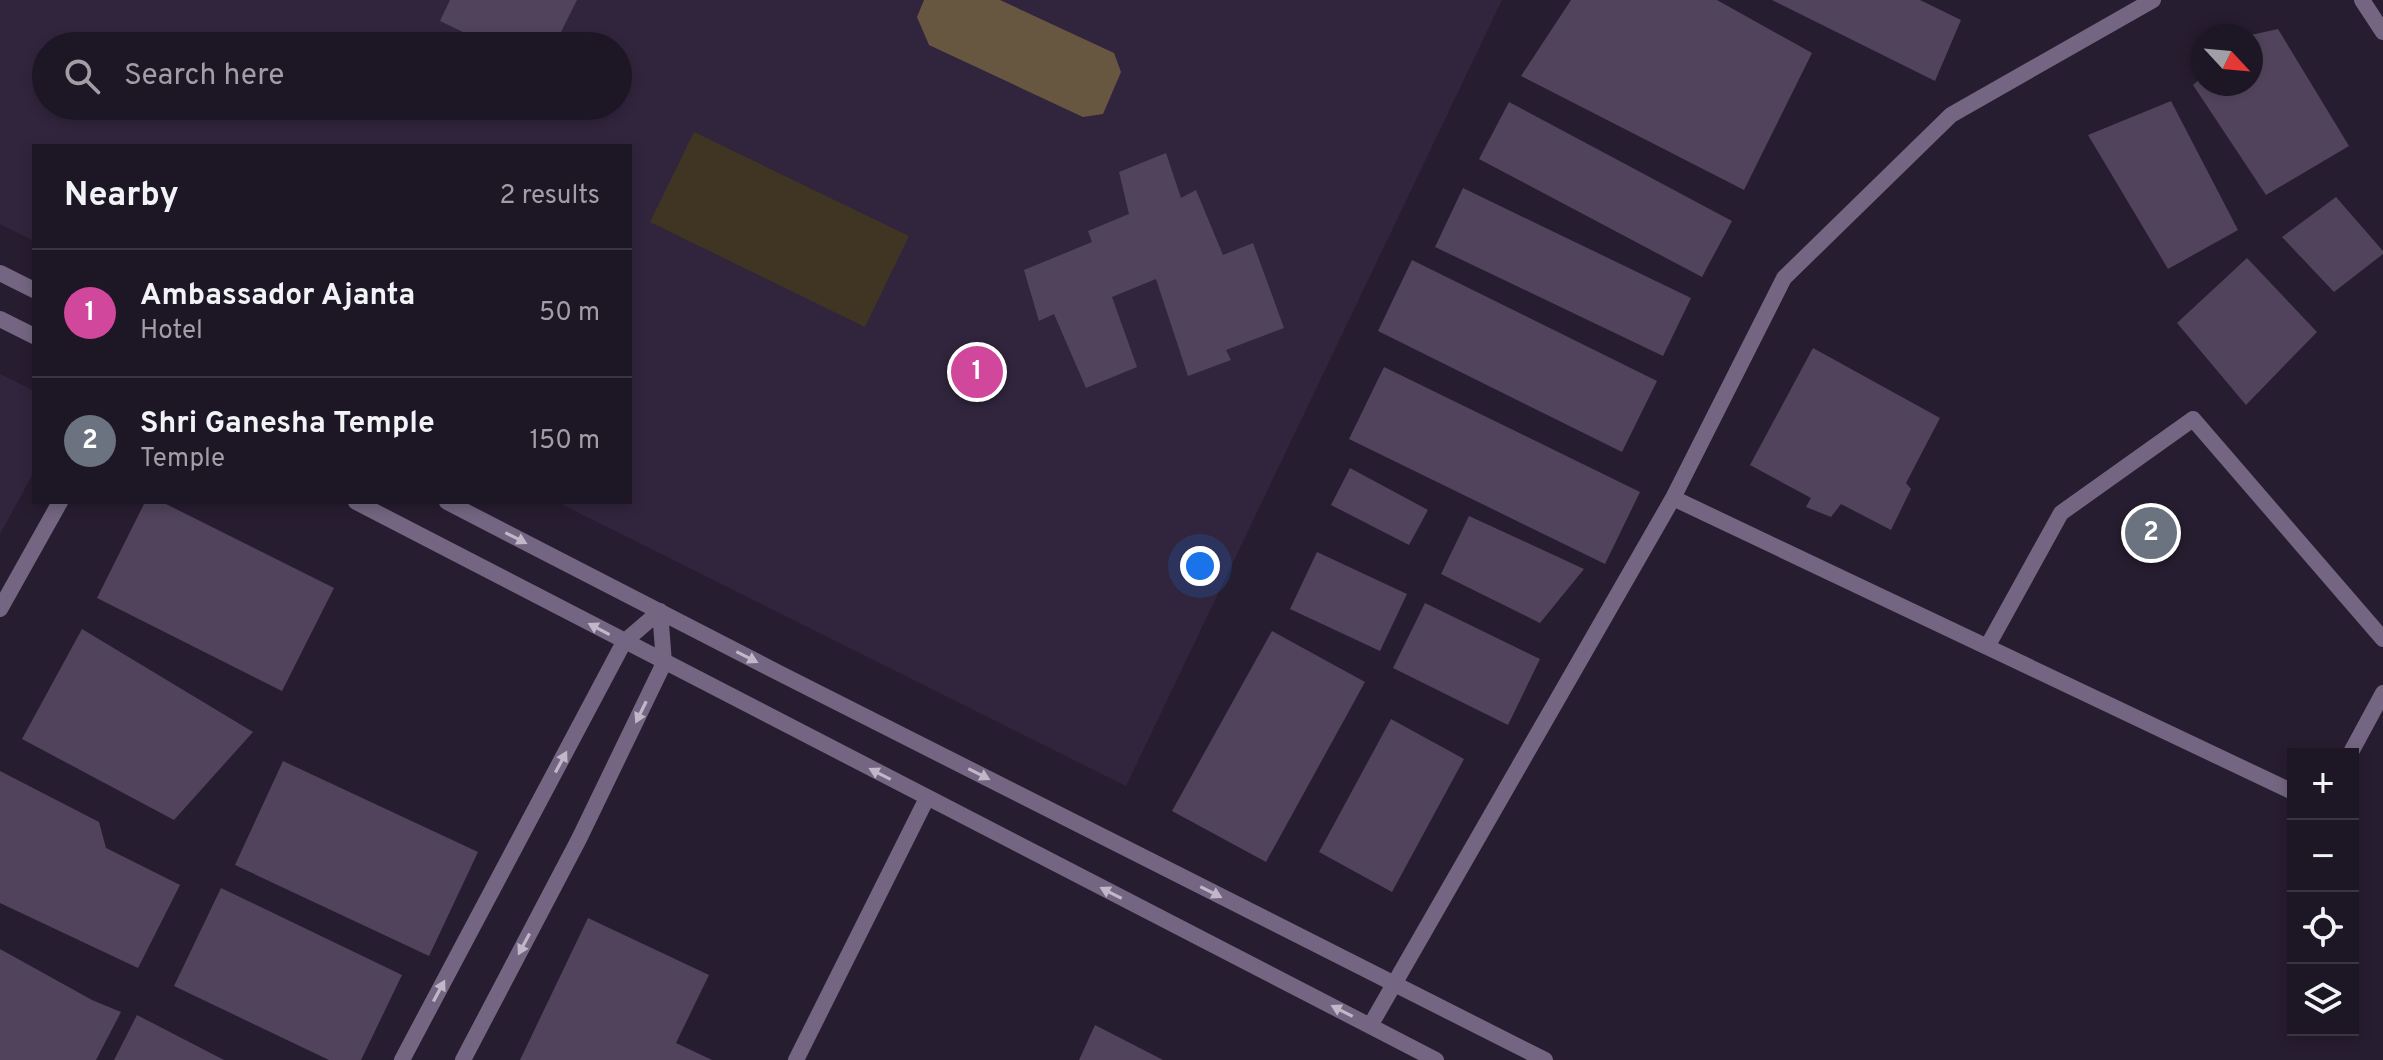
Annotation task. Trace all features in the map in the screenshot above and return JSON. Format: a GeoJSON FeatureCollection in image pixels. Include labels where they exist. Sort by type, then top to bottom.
{"type":"FeatureCollection","features":[{"type":"Feature","properties":{"kind":"street"},"geometry":{"type":"LineString","coordinates":[[1370,1026],[1673,498],[1784,278],[1951,115],[2153,0]]}},
{"type":"Feature","properties":{"kind":"street"},"geometry":{"type":"LineString","coordinates":[[2362,0],[2383,32]]}},
{"type":"Feature","properties":{"kind":"street"},"geometry":{"type":"LineString","coordinates":[[0,273],[32,289]]}},
{"type":"Feature","properties":{"kind":"street"},"geometry":{"type":"LineString","coordinates":[[0,319],[32,335]]}},
{"type":"Feature","properties":{"kind":"street"},"geometry":{"type":"LineString","coordinates":[[1987,647],[2061,513],[2193,419],[2383,639]]}},
{"type":"Feature","properties":{"kind":"street"},"geometry":{"type":"LineString","coordinates":[[1673,498],[2287,789]]}},
{"type":"Feature","properties":{"kind":"street"},"geometry":{"type":"LineString","coordinates":[[0,609],[59,504]]}},
{"type":"Feature","properties":{"kind":"street"},"geometry":{"type":"LineString","coordinates":[[360,504],[1436,1060]]}},
{"type":"Feature","properties":{"kind":"street"},"geometry":{"type":"LineString","coordinates":[[451,504],[1545,1060]]}},
{"type":"Feature","properties":{"kind":"street"},"geometry":{"type":"LineString","coordinates":[[402,1060],[624,642],[660,611]]}},
{"type":"Feature","properties":{"kind":"street"},"geometry":{"type":"LineString","coordinates":[[463,1060],[579,839],[664,663],[660,611]]}},
{"type":"Feature","properties":{"kind":"street"},"geometry":{"type":"LineString","coordinates":[[2353,748],[2383,693]]}},
{"type":"Feature","properties":{"kind":"street"},"geometry":{"type":"LineString","coordinates":[[796,1060],[927,798]]}},
{"type":"Feature","properties":{"kind":"shaded area"},"geometry":{"type":"Polygon","coordinates":[[[0,0],[1502,0],[1126,786],[561,504],[632,504],[632,144],[32,144],[32,240],[0,224],[0,0]]]}},
{"type":"Feature","properties":{"kind":"shaded area"},"geometry":{"type":"Polygon","coordinates":[[[924,0],[1000,0],[1114,53],[1121,72],[1103,114],[1083,117],[929,45],[917,17],[924,0]]]}},
{"type":"Feature","properties":{"kind":"shaded area"},"geometry":{"type":"Polygon","coordinates":[[[694,132],[909,236],[865,327],[650,222],[694,132]]]}},
{"type":"Feature","properties":{"kind":"shaded area"},"geometry":{"type":"Polygon","coordinates":[[[0,374],[32,390],[32,476],[0,534],[0,374]]]}},
{"type":"Feature","properties":{"kind":"building"},"geometry":{"type":"Polygon","coordinates":[[[450,0],[577,0],[561,32],[463,32],[440,21],[450,0]]]}},
{"type":"Feature","properties":{"kind":"building"},"geometry":{"type":"Polygon","coordinates":[[[1571,0],[1717,0],[1812,53],[1744,190],[1521,76],[1571,0]]]}},
{"type":"Feature","properties":{"kind":"building"},"geometry":{"type":"Polygon","coordinates":[[[1772,0],[1920,0],[1961,20],[1935,81],[1772,0]]]}},
{"type":"Feature","properties":{"kind":"building"},"geometry":{"type":"Polygon","coordinates":[[[2278,29],[2349,146],[2266,195],[2200,96],[2263,96],[2263,32],[2278,29]]]}},
{"type":"Feature","properties":{"kind":"building"},"geometry":{"type":"Polygon","coordinates":[[[2171,101],[2238,230],[2168,269],[2088,135],[2171,101]]]}},
{"type":"Feature","properties":{"kind":"building"},"geometry":{"type":"Polygon","coordinates":[[[1509,102],[1732,221],[1702,277],[1479,159],[1509,102]]]}},
{"type":"Feature","properties":{"kind":"building"},"geometry":{"type":"Polygon","coordinates":[[[1166,153],[1181,198],[1196,190],[1223,255],[1253,243],[1284,328],[1226,350],[1231,360],[1188,376],[1156,279],[1112,297],[1137,367],[1086,388],[1054,314],[1039,321],[1024,270],[1092,242],[1088,231],[1129,214],[1119,172],[1166,153]]]}},
{"type":"Feature","properties":{"kind":"building"},"geometry":{"type":"Polygon","coordinates":[[[1463,188],[1691,298],[1663,356],[1435,247],[1463,188]]]}},
{"type":"Feature","properties":{"kind":"building"},"geometry":{"type":"Polygon","coordinates":[[[2336,197],[2383,254],[2334,292],[2282,237],[2336,197]]]}},
{"type":"Feature","properties":{"kind":"building"},"geometry":{"type":"Polygon","coordinates":[[[2247,258],[2317,332],[2246,405],[2177,323],[2247,258]]]}},
{"type":"Feature","properties":{"kind":"building"},"geometry":{"type":"Polygon","coordinates":[[[1412,260],[1657,381],[1622,452],[1378,331],[1412,260]]]}},
{"type":"Feature","properties":{"kind":"building"},"geometry":{"type":"Polygon","coordinates":[[[1813,348],[1940,418],[1906,483],[1911,489],[1891,530],[1841,504],[1831,517],[1806,507],[1811,498],[1750,465],[1813,348]]]}},
{"type":"Feature","properties":{"kind":"building"},"geometry":{"type":"Polygon","coordinates":[[[1384,367],[1640,492],[1605,564],[1349,439],[1384,367]]]}},
{"type":"Feature","properties":{"kind":"building"},"geometry":{"type":"Polygon","coordinates":[[[1350,468],[1428,510],[1409,545],[1331,505],[1350,468]]]}},
{"type":"Feature","properties":{"kind":"building"},"geometry":{"type":"Polygon","coordinates":[[[144,504],[166,504],[334,588],[282,691],[97,598],[144,504]]]}},
{"type":"Feature","properties":{"kind":"building"},"geometry":{"type":"Polygon","coordinates":[[[1469,516],[1584,569],[1540,623],[1441,574],[1469,516]]]}},
{"type":"Feature","properties":{"kind":"building"},"geometry":{"type":"Polygon","coordinates":[[[2151,518],[2163,524],[2165,541],[2151,550],[2137,542],[2138,526],[2151,518]]]}},
{"type":"Feature","properties":{"kind":"building"},"geometry":{"type":"Polygon","coordinates":[[[1317,552],[1407,594],[1380,651],[1290,609],[1317,552]]]}},
{"type":"Feature","properties":{"kind":"building"},"geometry":{"type":"Polygon","coordinates":[[[1425,603],[1540,659],[1508,725],[1393,668],[1425,603]]]}},
{"type":"Feature","properties":{"kind":"building"},"geometry":{"type":"Polygon","coordinates":[[[82,629],[253,732],[174,820],[22,739],[82,629]]]}},
{"type":"Feature","properties":{"kind":"building"},"geometry":{"type":"Polygon","coordinates":[[[1272,631],[1365,682],[1266,862],[1172,811],[1272,631]]]}},
{"type":"Feature","properties":{"kind":"building"},"geometry":{"type":"Polygon","coordinates":[[[1391,719],[1464,759],[1392,892],[1319,852],[1391,719]]]}},
{"type":"Feature","properties":{"kind":"building"},"geometry":{"type":"Polygon","coordinates":[[[283,761],[478,852],[429,956],[235,865],[283,761]]]}},
{"type":"Feature","properties":{"kind":"building"},"geometry":{"type":"Polygon","coordinates":[[[0,771],[99,822],[106,848],[180,885],[138,968],[0,903],[0,771]]]}},
{"type":"Feature","properties":{"kind":"building"},"geometry":{"type":"Polygon","coordinates":[[[221,888],[402,975],[361,1060],[329,1060],[174,986],[221,888]]]}},
{"type":"Feature","properties":{"kind":"building"},"geometry":{"type":"Polygon","coordinates":[[[588,918],[709,975],[676,1043],[712,1060],[520,1060],[588,918]]]}},
{"type":"Feature","properties":{"kind":"building"},"geometry":{"type":"Polygon","coordinates":[[[0,949],[92,1000],[121,1012],[96,1060],[0,1060],[0,949]]]}},
{"type":"Feature","properties":{"kind":"building"},"geometry":{"type":"Polygon","coordinates":[[[137,1015],[224,1060],[114,1060],[137,1015]]]}},
{"type":"Feature","properties":{"kind":"building"},"geometry":{"type":"Polygon","coordinates":[[[1095,1025],[1163,1060],[1079,1060],[1095,1025]]]}},
{"type":"Feature","properties":{"kind":"place","name":"Ambassador Ajanta"},"geometry":{"type":"Point","coordinates":[977,372]}},
{"type":"Feature","properties":{"kind":"place","name":"Shri Ganesha Temple"},"geometry":{"type":"Point","coordinates":[2151,533]}}]}
